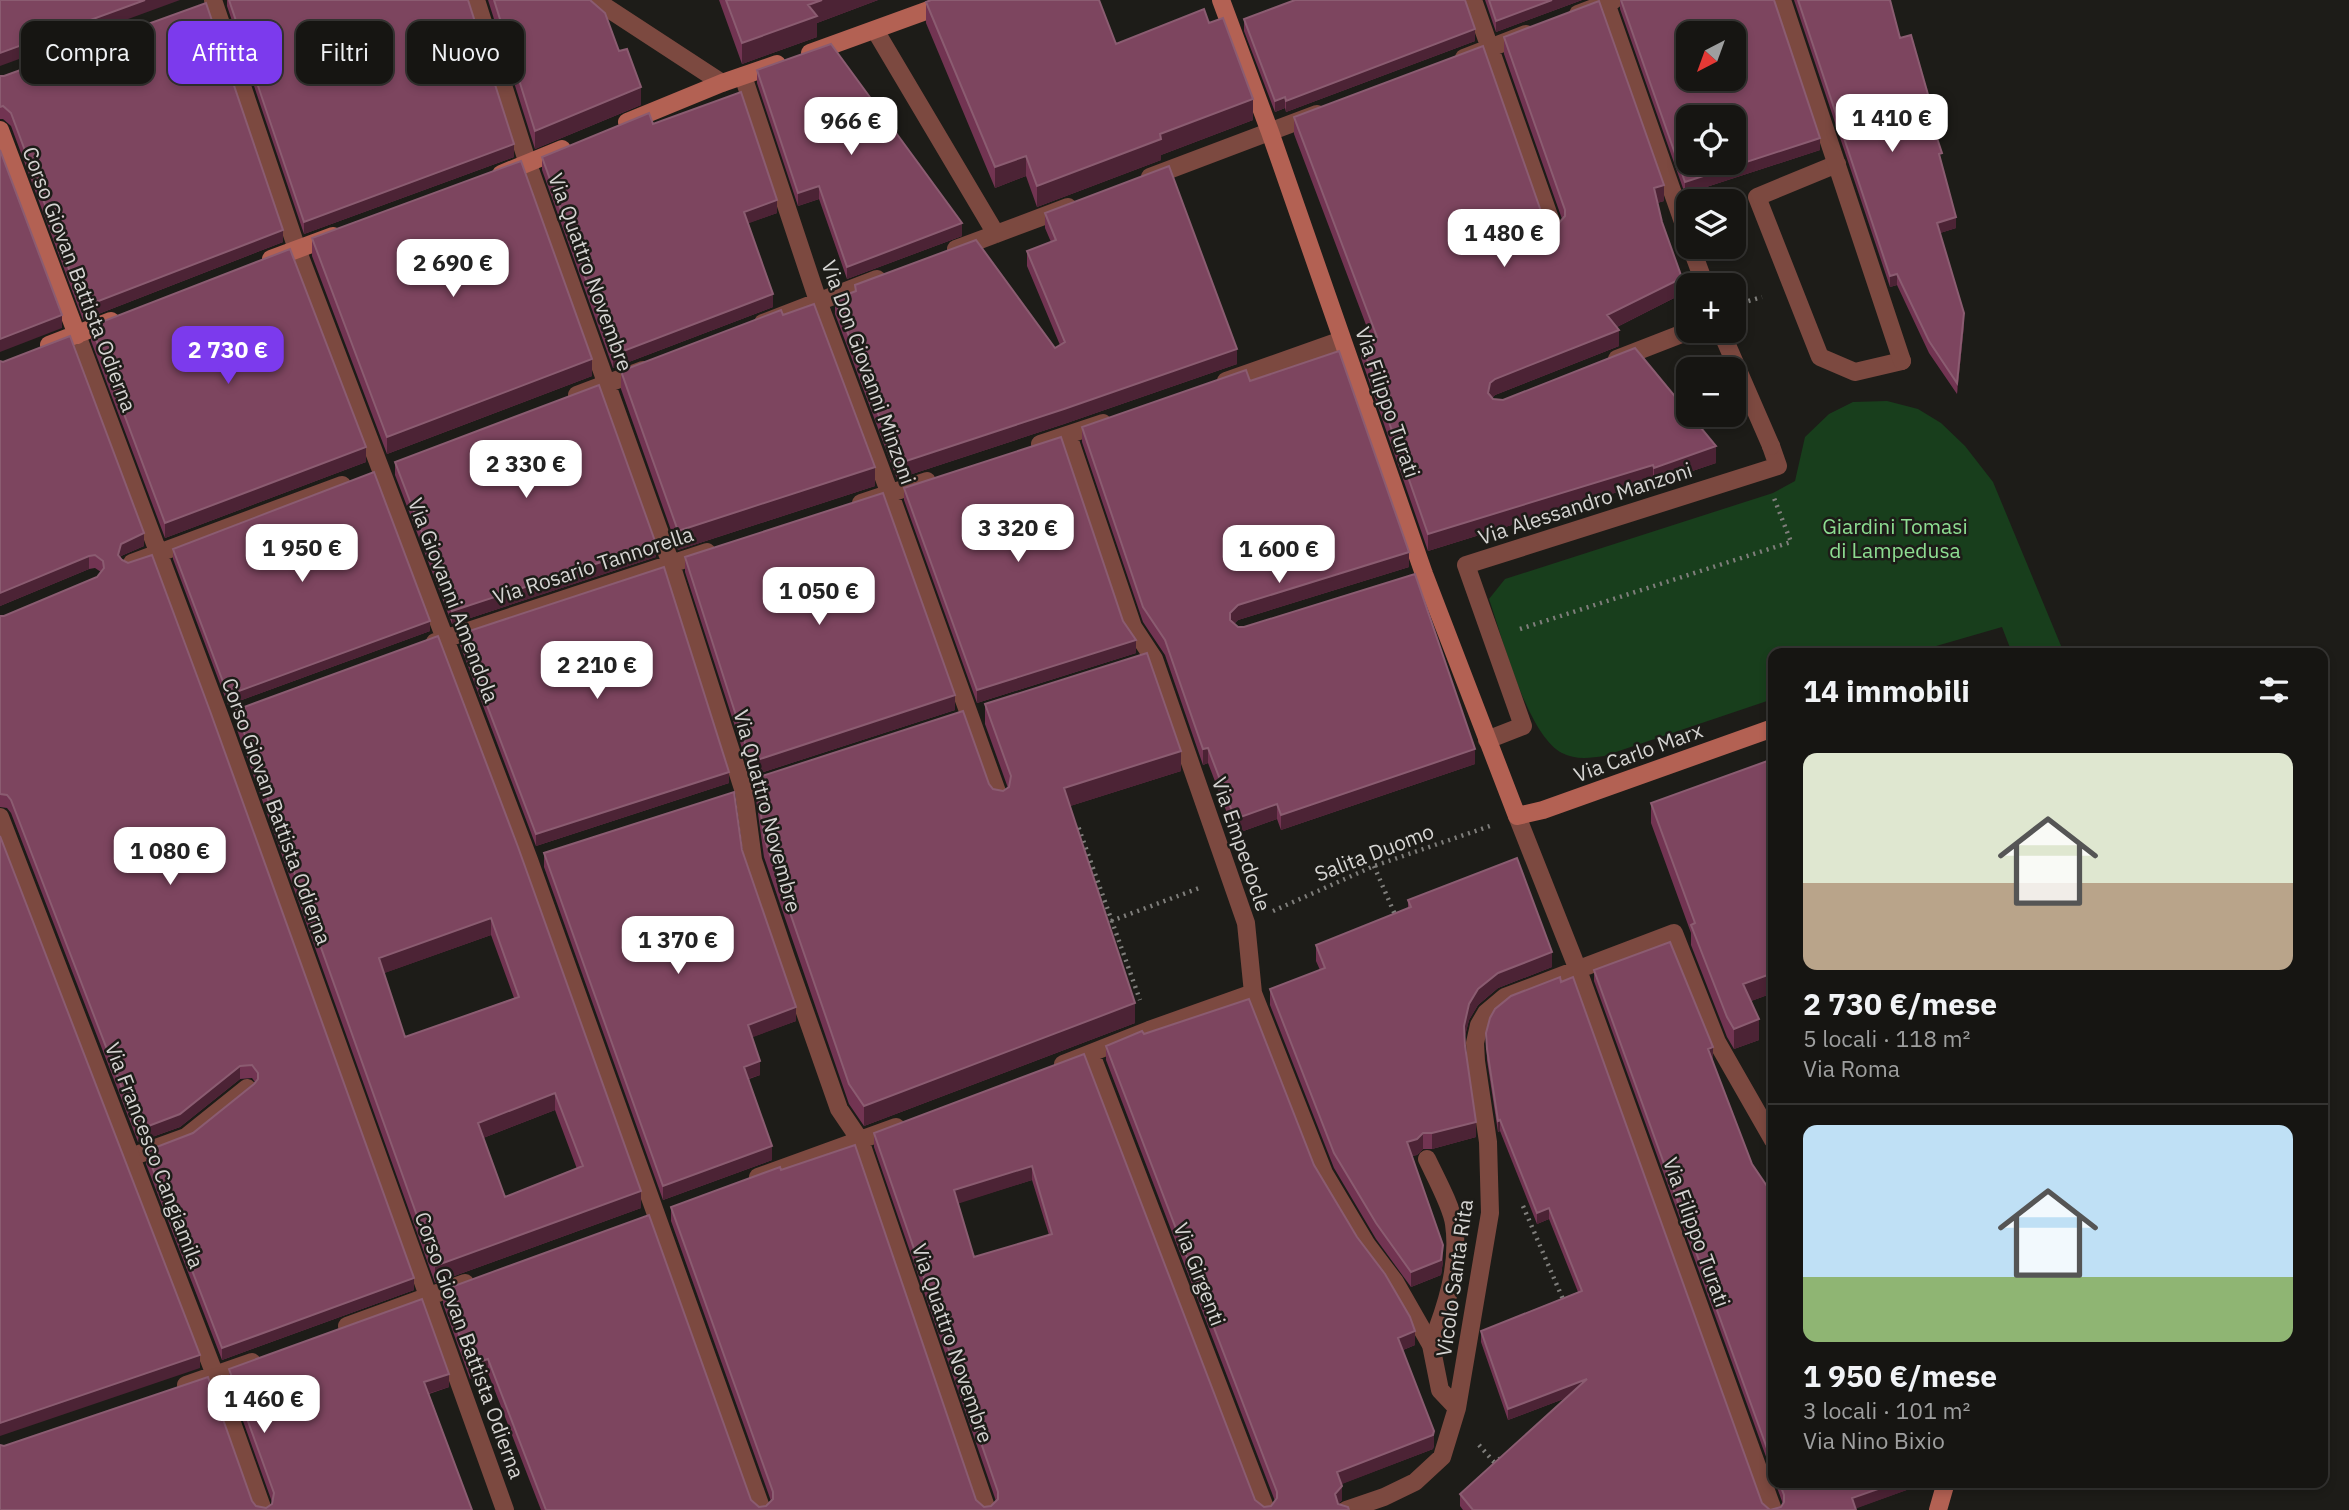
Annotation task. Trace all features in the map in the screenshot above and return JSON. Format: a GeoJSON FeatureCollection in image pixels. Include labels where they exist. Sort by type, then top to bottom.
{"type":"FeatureCollection","features":[{"type":"Feature","properties":{"kind":"main road"},"geometry":{"type":"LineString","coordinates":[[606,131],[722,83],[956,0]]}},
{"type":"Feature","properties":{"kind":"main road","name":"Via Filippo Turati"},"geometry":{"type":"LineString","coordinates":[[1221,0],[1342,340],[1417,576],[1517,816]]}},
{"type":"Feature","properties":{"kind":"main road","name":"Corso Giovan Battista Odierna"},"geometry":{"type":"LineString","coordinates":[[0,130],[77,335]]}},
{"type":"Feature","properties":{"kind":"main road"},"geometry":{"type":"LineString","coordinates":[[490,178],[580,142]]}},
{"type":"Feature","properties":{"kind":"main road"},"geometry":{"type":"LineString","coordinates":[[258,264],[348,230]]}},
{"type":"Feature","properties":{"kind":"main road"},"geometry":{"type":"LineString","coordinates":[[38,349],[129,314]]}},
{"type":"Feature","properties":{"kind":"main road","name":"Via Carlo Marx"},"geometry":{"type":"LineString","coordinates":[[1517,816],[1556,805],[1768,730]]}},
{"type":"Feature","properties":{"kind":"main road"},"geometry":{"type":"LineString","coordinates":[[1938,1510],[1944,1488]]}},
{"type":"Feature","properties":{"kind":"street","name":"Via Quattro Novembre"},"geometry":{"type":"LineString","coordinates":[[477,0],[528,164],[671,564],[745,792],[753,860],[757,872],[839,1109],[860,1140],[987,1510]]}},
{"type":"Feature","properties":{"kind":"street"},"geometry":{"type":"LineString","coordinates":[[595,0],[722,83]]}},
{"type":"Feature","properties":{"kind":"street"},"geometry":{"type":"LineString","coordinates":[[1473,0],[1554,230]]}},
{"type":"Feature","properties":{"kind":"street"},"geometry":{"type":"LineString","coordinates":[[1782,0],[1837,164],[1902,361],[1855,372],[1820,357],[1757,197],[1837,164]]}},
{"type":"Feature","properties":{"kind":"street"},"geometry":{"type":"LineString","coordinates":[[1568,18],[1609,1],[1676,200]]}},
{"type":"Feature","properties":{"kind":"street","name":"Via Giovanni Amendola"},"geometry":{"type":"LineString","coordinates":[[211,2],[374,473],[536,858],[656,1215],[762,1510]]}},
{"type":"Feature","properties":{"kind":"street"},"geometry":{"type":"LineString","coordinates":[[1452,62],[1542,27]]}},
{"type":"Feature","properties":{"kind":"street"},"geometry":{"type":"LineString","coordinates":[[875,30],[996,234]]}},
{"type":"Feature","properties":{"kind":"street","name":"Via Don Giovanni Minzoni"},"geometry":{"type":"LineString","coordinates":[[743,76],[818,301],[1000,800]]}},
{"type":"Feature","properties":{"kind":"street"},"geometry":{"type":"LineString","coordinates":[[1136,182],[1335,107]]}},
{"type":"Feature","properties":{"kind":"street"},"geometry":{"type":"LineString","coordinates":[[945,253],[1085,201]]}},
{"type":"Feature","properties":{"kind":"street"},"geometry":{"type":"LineString","coordinates":[[743,330],[894,272]]}},
{"type":"Feature","properties":{"kind":"street","name":"Corso Giovan Battista Odierna"},"geometry":{"type":"LineString","coordinates":[[77,335],[158,552],[227,718],[505,1510]]}},
{"type":"Feature","properties":{"kind":"street"},"geometry":{"type":"LineString","coordinates":[[1600,366],[1676,336]]}},
{"type":"Feature","properties":{"kind":"street"},"geometry":{"type":"LineString","coordinates":[[1205,388],[1342,340]]}},
{"type":"Feature","properties":{"kind":"street"},"geometry":{"type":"LineString","coordinates":[[1726,343],[1778,466]]}},
{"type":"Feature","properties":{"kind":"street"},"geometry":{"type":"LineString","coordinates":[[557,403],[657,364]]}},
{"type":"Feature","properties":{"kind":"street"},"geometry":{"type":"LineString","coordinates":[[1030,448],[1118,418]]}},
{"type":"Feature","properties":{"kind":"street","name":"Via Empedocle"},"geometry":{"type":"LineString","coordinates":[[1068,435],[1133,627],[1245,923],[1253,993],[1324,1173],[1367,1245],[1395,1282],[1431,1345],[1440,1390],[1457,1408]]}},
{"type":"Feature","properties":{"kind":"street","name":"Via Alessandro Manzoni"},"geometry":{"type":"LineString","coordinates":[[1487,740],[1523,726],[1466,565],[1778,466]]}},
{"type":"Feature","properties":{"kind":"street"},"geometry":{"type":"LineString","coordinates":[[130,564],[374,473]]}},
{"type":"Feature","properties":{"kind":"street"},"geometry":{"type":"LineString","coordinates":[[839,510],[941,477]]}},
{"type":"Feature","properties":{"kind":"street","name":"Via Rosario Tannorella"},"geometry":{"type":"LineString","coordinates":[[420,647],[723,547]]}},
{"type":"Feature","properties":{"kind":"street","name":"Via Filippo Turati"},"geometry":{"type":"LineString","coordinates":[[1517,816],[1578,970],[1773,1510]]}},
{"type":"Feature","properties":{"kind":"street","name":"Via Francesco Cangiamila"},"geometry":{"type":"LineString","coordinates":[[0,817],[215,1375],[263,1510]]}},
{"type":"Feature","properties":{"kind":"street","name":"Vicolo Santa Rita"},"geometry":{"type":"LineString","coordinates":[[1386,1504],[1442,1457],[1457,1408],[1490,1213],[1488,1142],[1475,1043],[1479,1025],[1494,1004],[1505,997],[1674,933],[1717,1042],[1768,1131]]}},
{"type":"Feature","properties":{"kind":"street"},"geometry":{"type":"LineString","coordinates":[[1053,1068],[1253,993]]}},
{"type":"Feature","properties":{"kind":"street","name":"Via Girgenti"},"geometry":{"type":"LineString","coordinates":[[1091,1054],[1266,1510]]}},
{"type":"Feature","properties":{"kind":"street"},"geometry":{"type":"LineString","coordinates":[[131,1157],[186,1137],[247,1088]]}},
{"type":"Feature","properties":{"kind":"street"},"geometry":{"type":"LineString","coordinates":[[745,1182],[911,1121]]}},
{"type":"Feature","properties":{"kind":"street"},"geometry":{"type":"LineString","coordinates":[[1427,1159],[1454,1223],[1454,1263],[1445,1311],[1431,1345]]}},
{"type":"Feature","properties":{"kind":"street"},"geometry":{"type":"LineString","coordinates":[[328,1334],[479,1278]]}},
{"type":"Feature","properties":{"kind":"street"},"geometry":{"type":"LineString","coordinates":[[164,1392],[265,1357]]}},
{"type":"Feature","properties":{"kind":"street"},"geometry":{"type":"LineString","coordinates":[[1346,1510],[1386,1504]]}},
{"type":"Feature","properties":{"kind":"path"},"geometry":{"type":"LineString","coordinates":[[1513,631],[1791,542],[1773,493],[1778,466]]}},
{"type":"Feature","properties":{"kind":"path","name":"Salita Duomo"},"geometry":{"type":"LineString","coordinates":[[1245,923],[1374,866],[1517,816]]}},
{"type":"Feature","properties":{"kind":"path"},"geometry":{"type":"LineString","coordinates":[[1067,829],[1078,825],[1149,1030]]}},
{"type":"Feature","properties":{"kind":"path"},"geometry":{"type":"LineString","coordinates":[[1374,866],[1401,927]]}},
{"type":"Feature","properties":{"kind":"path"},"geometry":{"type":"LineString","coordinates":[[1111,921],[1167,900]]}},
{"type":"Feature","properties":{"kind":"path"},"geometry":{"type":"LineString","coordinates":[[1521,1201],[1567,1308]]}},
{"type":"Feature","properties":{"kind":"path"},"geometry":{"type":"LineString","coordinates":[[1472,1452],[1478,1443],[1494,1462],[1505,1455]]}},
{"type":"Feature","properties":{"kind":"green space","name":"Giardini Tomasi di Lampedusa"},"geometry":{"type":"Polygon","coordinates":[[[1887,401],[1918,409],[1941,423],[1965,446],[1993,482],[2062,648],[2010,648],[2002,627],[1929,648],[1768,648],[1768,701],[1604,756],[1572,757],[1549,743],[1538,727],[1517,683],[1489,599],[1505,579],[1773,493],[1795,481],[1805,437],[1829,414],[1853,402],[1887,401]]]}},
{"type":"Feature","properties":{"kind":"building"},"geometry":{"type":"Polygon","coordinates":[[[0,0],[145,0],[88,21],[21,21],[21,45],[0,53],[0,0]]]}},
{"type":"Feature","properties":{"kind":"building"},"geometry":{"type":"Polygon","coordinates":[[[229,0],[468,0],[475,21],[407,21],[407,84],[495,84],[514,144],[304,222],[257,84],[282,84],[282,21],[236,21],[229,0]]]}},
{"type":"Feature","properties":{"kind":"building"},"geometry":{"type":"Polygon","coordinates":[[[494,0],[590,0],[605,13],[619,51],[627,49],[641,87],[535,131],[520,84],[524,84],[524,21],[501,21],[494,0]]]}},
{"type":"Feature","properties":{"kind":"building"},"geometry":{"type":"Polygon","coordinates":[[[726,0],[822,0],[808,5],[817,16],[742,43],[726,0]]]}},
{"type":"Feature","properties":{"kind":"building"},"geometry":{"type":"Polygon","coordinates":[[[1099,0],[1116,44],[1204,9],[1209,23],[1223,18],[1253,99],[1160,134],[1161,139],[1037,186],[1026,156],[995,167],[926,2],[1099,0]]]}},
{"type":"Feature","properties":{"kind":"building"},"geometry":{"type":"Polygon","coordinates":[[[1295,0],[1465,0],[1475,29],[1286,101],[1285,97],[1275,101],[1244,19],[1295,0]]]}},
{"type":"Feature","properties":{"kind":"building"},"geometry":{"type":"Polygon","coordinates":[[[1489,0],[1552,0],[1496,21],[1489,0]]]}},
{"type":"Feature","properties":{"kind":"building"},"geometry":{"type":"Polygon","coordinates":[[[1621,0],[1774,0],[1820,138],[1746,162],[1746,105],[1676,105],[1676,156],[1621,0]]]}},
{"type":"Feature","properties":{"kind":"building"},"geometry":{"type":"Polygon","coordinates":[[[1798,0],[1890,0],[1900,38],[1911,35],[1929,98],[1924,99],[1942,153],[1939,154],[1956,217],[1937,223],[1964,313],[1957,383],[1929,341],[1897,274],[1890,276],[1798,0]]]}},
{"type":"Feature","properties":{"kind":"building"},"geometry":{"type":"Polygon","coordinates":[[[1599,1],[1664,185],[1654,188],[1662,222],[1680,273],[1676,273],[1676,281],[1607,315],[1619,330],[1495,379],[1490,383],[1488,393],[1493,399],[1503,400],[1635,348],[1676,398],[1676,427],[1700,427],[1716,446],[1654,468],[1653,465],[1428,534],[1361,342],[1377,337],[1294,117],[1483,46],[1543,217],[1551,225],[1558,224],[1565,216],[1565,210],[1504,37],[1599,1]]]}},
{"type":"Feature","properties":{"kind":"building"},"geometry":{"type":"Polygon","coordinates":[[[206,3],[212,21],[168,21],[168,84],[233,84],[283,230],[83,307],[11,113],[3,106],[0,107],[0,76],[21,70],[21,84],[154,84],[154,22],[206,3]]]}},
{"type":"Feature","properties":{"kind":"building"},"geometry":{"type":"Polygon","coordinates":[[[831,44],[962,223],[847,267],[819,186],[798,193],[757,70],[831,44]]]}},
{"type":"Feature","properties":{"kind":"building"},"geometry":{"type":"Polygon","coordinates":[[[741,92],[777,200],[744,212],[773,294],[613,355],[542,157],[649,113],[653,124],[741,92]]]}},
{"type":"Feature","properties":{"kind":"building"},"geometry":{"type":"Polygon","coordinates":[[[0,150],[62,315],[0,339],[0,150]]]}},
{"type":"Feature","properties":{"kind":"building"},"geometry":{"type":"Polygon","coordinates":[[[521,161],[592,359],[387,437],[312,238],[521,161]]]}},
{"type":"Feature","properties":{"kind":"building"},"geometry":{"type":"Polygon","coordinates":[[[1169,166],[1237,349],[897,464],[835,299],[856,291],[855,285],[976,240],[1055,348],[1065,342],[1027,251],[1056,240],[1045,213],[1169,166]]]}},
{"type":"Feature","properties":{"kind":"building"},"geometry":{"type":"Polygon","coordinates":[[[1683,175],[1706,175],[1685,182],[1683,175]]]}},
{"type":"Feature","properties":{"kind":"building"},"geometry":{"type":"Polygon","coordinates":[[[290,249],[366,447],[165,523],[91,326],[290,249]]]}},
{"type":"Feature","properties":{"kind":"building"},"geometry":{"type":"Polygon","coordinates":[[[814,304],[875,467],[678,531],[621,371],[781,310],[783,315],[814,304]]]}},
{"type":"Feature","properties":{"kind":"building"},"geometry":{"type":"Polygon","coordinates":[[[70,336],[144,533],[121,544],[118,555],[128,563],[152,555],[414,1278],[222,1348],[146,1151],[193,1133],[254,1084],[258,1073],[252,1065],[240,1066],[180,1114],[138,1130],[11,800],[7,795],[0,794],[0,616],[97,577],[104,568],[103,561],[95,555],[89,556],[0,593],[0,361],[70,336]]]}},
{"type":"Feature","properties":{"kind":"building"},"geometry":{"type":"Polygon","coordinates":[[[1339,351],[1409,552],[1238,605],[1230,613],[1230,620],[1238,627],[1244,627],[1415,574],[1475,749],[1281,815],[1277,804],[1235,819],[1208,748],[1203,749],[1165,640],[1143,607],[1082,427],[1246,370],[1250,381],[1339,351]]]}},
{"type":"Feature","properties":{"kind":"building"},"geometry":{"type":"Polygon","coordinates":[[[599,385],[656,544],[452,611],[395,462],[599,385]]]}},
{"type":"Feature","properties":{"kind":"building"},"geometry":{"type":"Polygon","coordinates":[[[1061,437],[1123,621],[1136,640],[977,690],[904,488],[1061,437]]]}},
{"type":"Feature","properties":{"kind":"building"},"geometry":{"type":"Polygon","coordinates":[[[374,472],[430,621],[228,695],[173,549],[374,472]]]}},
{"type":"Feature","properties":{"kind":"building"},"geometry":{"type":"Polygon","coordinates":[[[883,493],[955,695],[751,762],[685,557],[883,493]]]}},
{"type":"Feature","properties":{"kind":"building"},"geometry":{"type":"Polygon","coordinates":[[[664,567],[729,772],[536,834],[460,634],[664,567]]]}},
{"type":"Feature","properties":{"kind":"building"},"geometry":{"type":"Polygon","coordinates":[[[438,636],[518,847],[641,1191],[435,1266],[236,710],[438,636]],[[491,918],[379,958],[405,1037],[519,997],[491,918]],[[555,1093],[478,1123],[505,1197],[583,1166],[555,1093]]]}},
{"type":"Feature","properties":{"kind":"building"},"geometry":{"type":"Polygon","coordinates":[[[1147,653],[1181,751],[1064,788],[1135,1003],[864,1106],[849,1084],[764,837],[756,778],[963,711],[989,784],[993,789],[1003,791],[1009,787],[1011,776],[985,704],[1147,653]]]}},
{"type":"Feature","properties":{"kind":"building"},"geometry":{"type":"Polygon","coordinates":[[[1768,761],[1768,975],[1743,984],[1759,1019],[1734,1029],[1727,1017],[1691,925],[1695,923],[1651,803],[1768,761]]]}},
{"type":"Feature","properties":{"kind":"building"},"geometry":{"type":"Polygon","coordinates":[[[734,792],[742,850],[796,1007],[748,1025],[760,1061],[744,1067],[772,1146],[663,1186],[544,853],[734,792]]]}},
{"type":"Feature","properties":{"kind":"building"},"geometry":{"type":"Polygon","coordinates":[[[0,836],[200,1355],[0,1423],[0,836]]]}},
{"type":"Feature","properties":{"kind":"building"},"geometry":{"type":"Polygon","coordinates":[[[1517,858],[1552,952],[1498,973],[1478,989],[1469,1004],[1464,1026],[1465,1046],[1476,1122],[1423,1133],[1417,1139],[1407,1142],[1443,1245],[1441,1260],[1411,1272],[1376,1223],[1334,1153],[1270,989],[1325,968],[1316,945],[1411,907],[1408,900],[1517,858]]]}},
{"type":"Feature","properties":{"kind":"building"},"geometry":{"type":"Polygon","coordinates":[[[1670,942],[1713,1047],[1708,1049],[1752,1164],[1768,1188],[1768,1451],[1594,970],[1670,942]]]}},
{"type":"Feature","properties":{"kind":"building"},"geometry":{"type":"Polygon","coordinates":[[[1560,977],[1561,982],[1573,977],[1762,1503],[1770,1510],[1473,1510],[1460,1494],[1587,1379],[1508,1409],[1481,1331],[1582,1291],[1549,1208],[1537,1213],[1500,1120],[1498,1121],[1487,1049],[1486,1033],[1495,1009],[1511,996],[1560,977]]]}},
{"type":"Feature","properties":{"kind":"building"},"geometry":{"type":"Polygon","coordinates":[[[1249,999],[1314,1165],[1410,1317],[1415,1331],[1398,1338],[1434,1431],[1433,1435],[1337,1472],[1342,1486],[1335,1494],[1338,1504],[1348,1507],[1349,1510],[546,1510],[488,1359],[470,1365],[443,1290],[649,1215],[751,1500],[759,1507],[766,1506],[773,1499],[773,1492],[671,1207],[780,1167],[781,1170],[855,1145],[976,1500],[984,1507],[991,1506],[998,1499],[998,1492],[874,1133],[1084,1054],[1255,1500],[1264,1507],[1271,1506],[1277,1498],[1277,1492],[1106,1046],[1142,1031],[1144,1034],[1249,999]],[[1032,1166],[954,1190],[974,1257],[1052,1234],[1032,1166]]]}},
{"type":"Feature","properties":{"kind":"building"},"geometry":{"type":"Polygon","coordinates":[[[422,1299],[449,1374],[424,1382],[472,1510],[0,1510],[0,1445],[4,1446],[208,1377],[252,1501],[256,1506],[266,1508],[272,1504],[274,1493],[229,1369],[422,1299]]]}},
{"type":"Feature","properties":{"kind":"building"},"geometry":{"type":"Polygon","coordinates":[[[1781,1488],[1881,1488],[1852,1498],[1856,1510],[1770,1510],[1781,1507],[1784,1502],[1781,1488]]]}}]}
